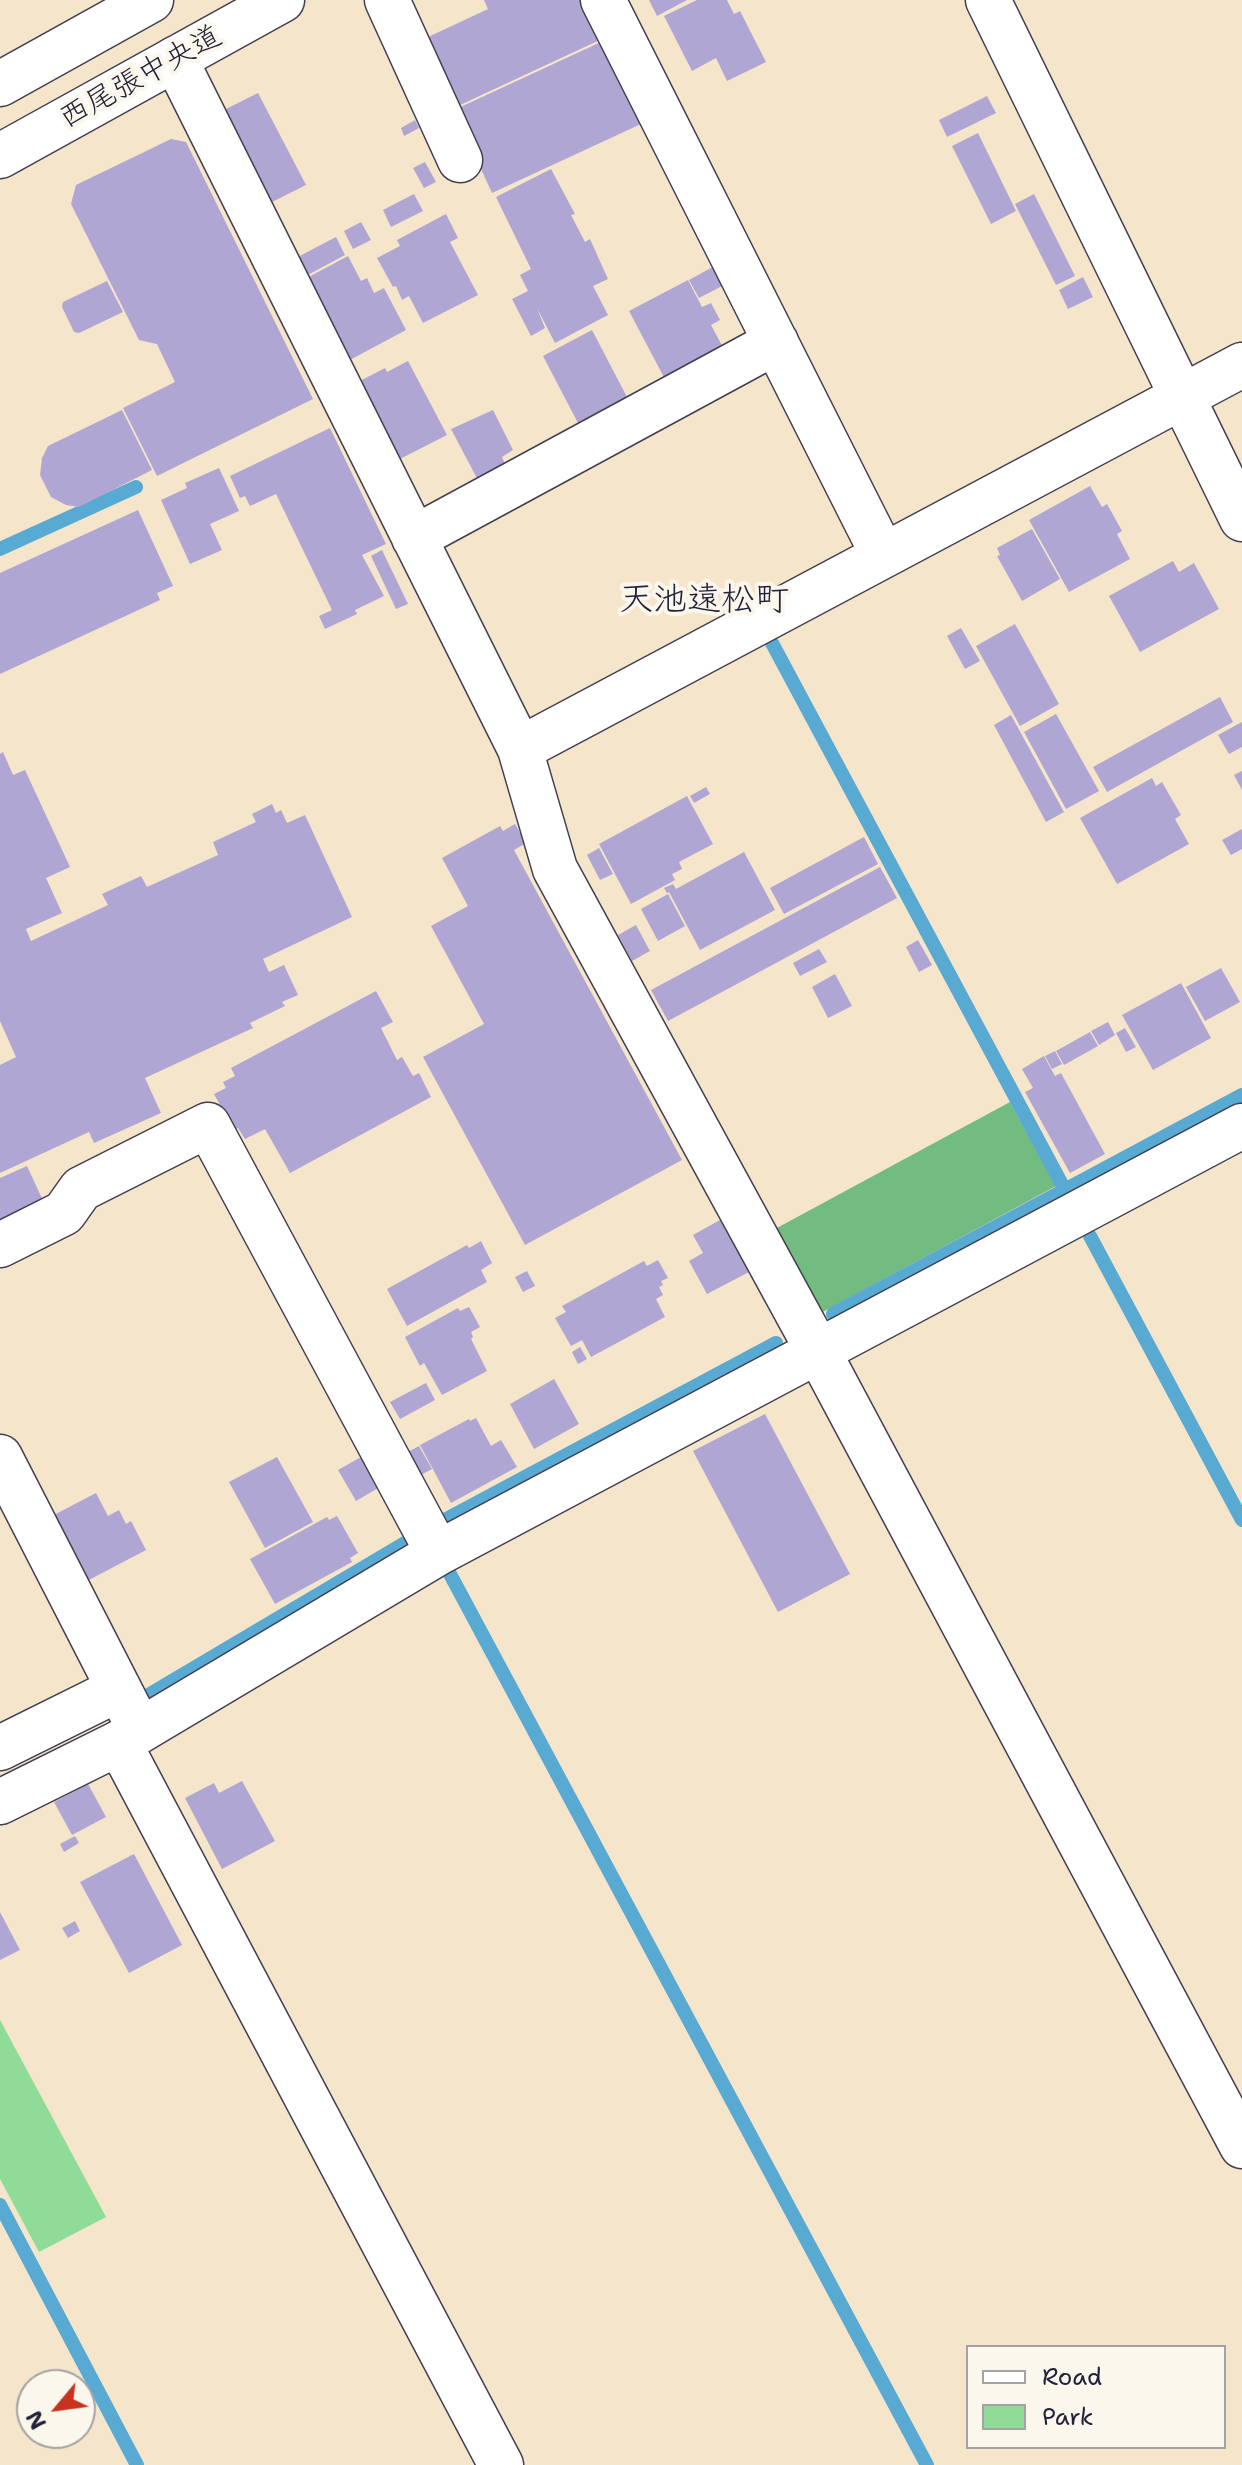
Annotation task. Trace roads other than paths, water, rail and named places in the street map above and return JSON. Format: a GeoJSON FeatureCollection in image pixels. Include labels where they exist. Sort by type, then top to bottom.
{"type":"FeatureCollection","features":[{"type":"Feature","properties":{"kind":"street","name":"西尾張中央道"},"geometry":{"type":"LineString","coordinates":[[0,84],[151,0]]}},
{"type":"Feature","properties":{"kind":"street","name":"西尾張中央道"},"geometry":{"type":"LineString","coordinates":[[0,156],[282,0]]}},
{"type":"Feature","properties":{"kind":"street"},"geometry":{"type":"LineString","coordinates":[[387,0],[460,160]]}},
{"type":"Feature","properties":{"kind":"street"},"geometry":{"type":"LineString","coordinates":[[603,0],[883,555]]}},
{"type":"Feature","properties":{"kind":"street"},"geometry":{"type":"LineString","coordinates":[[988,0],[1242,519]]}},
{"type":"Feature","properties":{"kind":"street"},"geometry":{"type":"LineString","coordinates":[[175,59],[520,749],[555,869],[818,1351],[1242,2146]]}},
{"type":"Feature","properties":{"kind":"street"},"geometry":{"type":"LineString","coordinates":[[414,538],[776,342]]}},
{"type":"Feature","properties":{"kind":"street"},"geometry":{"type":"LineString","coordinates":[[520,749],[1242,365]]}},
{"type":"Feature","properties":{"kind":"street"},"geometry":{"type":"LineString","coordinates":[[0,1245],[64,1213],[81,1189],[208,1125],[438,1553]]}},
{"type":"Feature","properties":{"kind":"street"},"geometry":{"type":"LineString","coordinates":[[0,1802],[130,1736],[438,1553],[1242,1126]]}},
{"type":"Feature","properties":{"kind":"street"},"geometry":{"type":"LineString","coordinates":[[0,1457],[119,1689],[130,1736],[501,2465]]}},
{"type":"Feature","properties":{"kind":"street"},"geometry":{"type":"LineString","coordinates":[[0,1748],[119,1689]]}},
{"type":"Feature","properties":{"kind":"waterway"},"geometry":{"type":"LineString","coordinates":[[0,549],[136,487]]}},
{"type":"Feature","properties":{"kind":"waterway"},"geometry":{"type":"LineString","coordinates":[[772,643],[1065,1190]]}},
{"type":"Feature","properties":{"kind":"waterway"},"geometry":{"type":"LineString","coordinates":[[833,1314],[1242,1095]]}},
{"type":"Feature","properties":{"kind":"waterway"},"geometry":{"type":"LineString","coordinates":[[1090,1236],[1242,1520]]}},
{"type":"Feature","properties":{"kind":"waterway"},"geometry":{"type":"LineString","coordinates":[[441,1522],[776,1343]]}},
{"type":"Feature","properties":{"kind":"waterway"},"geometry":{"type":"LineString","coordinates":[[145,1697],[410,1540]]}},
{"type":"Feature","properties":{"kind":"waterway"},"geometry":{"type":"LineString","coordinates":[[450,1574],[927,2465]]}},
{"type":"Feature","properties":{"kind":"waterway"},"geometry":{"type":"LineString","coordinates":[[0,2205],[137,2465]]}},
{"type":"Feature","properties":{"kind":"district","name":"天池遠松町"},"geometry":{"type":"Point","coordinates":[704,601]}}]}
